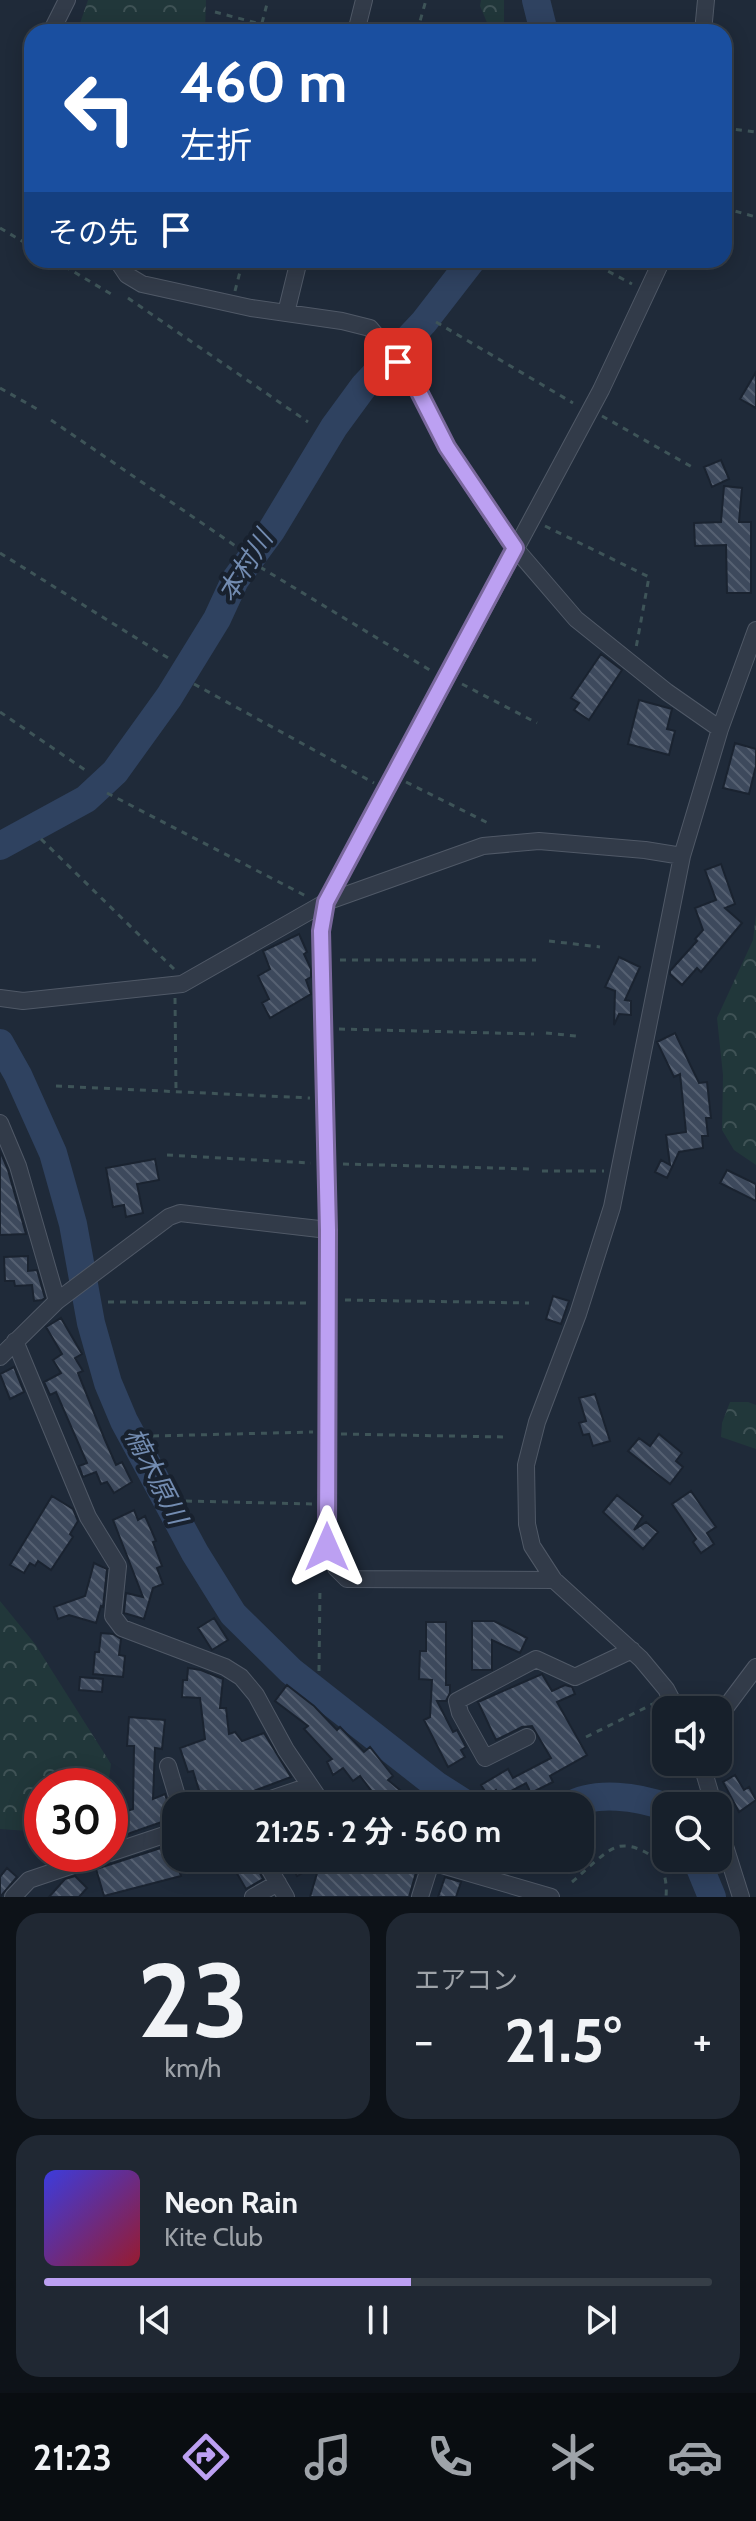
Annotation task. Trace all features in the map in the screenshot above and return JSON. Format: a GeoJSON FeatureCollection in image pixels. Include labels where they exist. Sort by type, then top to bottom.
{"type":"FeatureCollection","features":[{"type":"Feature","properties":{"kind":"street"},"geometry":{"type":"LineString","coordinates":[[55,24],[67,0]]}},
{"type":"Feature","properties":{"kind":"street"},"geometry":{"type":"LineString","coordinates":[[358,24],[364,0]]}},
{"type":"Feature","properties":{"kind":"street"},"geometry":{"type":"LineString","coordinates":[[704,24],[706,0]]}},
{"type":"Feature","properties":{"kind":"street"},"geometry":{"type":"LineString","coordinates":[[122,268],[127,275],[142,284],[251,308],[370,328],[413,380],[447,447],[515,548],[576,619],[667,692],[720,729]]}},
{"type":"Feature","properties":{"kind":"street"},"geometry":{"type":"LineString","coordinates":[[286,313],[297,268]]}},
{"type":"Feature","properties":{"kind":"street"},"geometry":{"type":"LineString","coordinates":[[554,1580],[347,1579],[336,1568],[327,1547],[328,1230],[321,931],[317,900],[601,390],[658,268]]}},
{"type":"Feature","properties":{"kind":"street"},"geometry":{"type":"LineString","coordinates":[[670,1696],[632,1650],[554,1580],[532,1546],[527,1524],[526,1465],[537,1422],[578,1314],[612,1207],[682,856],[720,729],[756,630]]}},
{"type":"Feature","properties":{"kind":"street"},"geometry":{"type":"LineString","coordinates":[[0,998],[23,1001],[182,984],[317,900],[483,846],[539,841],[682,856]]}},
{"type":"Feature","properties":{"kind":"street"},"geometry":{"type":"LineString","coordinates":[[0,1123],[18,1166],[62,1297]]}},
{"type":"Feature","properties":{"kind":"street"},"geometry":{"type":"LineString","coordinates":[[0,1357],[62,1297],[169,1217],[180,1213],[328,1230]]}},
{"type":"Feature","properties":{"kind":"street"},"geometry":{"type":"LineString","coordinates":[[15,1341],[88,1517],[118,1566],[113,1616],[122,1628],[225,1667],[241,1677],[256,1695],[314,1792]]}},
{"type":"Feature","properties":{"kind":"street"},"geometry":{"type":"LineString","coordinates":[[527,1737],[485,1758],[460,1713],[457,1701],[536,1659],[575,1677],[632,1650]]}},
{"type":"Feature","properties":{"kind":"street"},"geometry":{"type":"LineString","coordinates":[[732,1699],[756,1667]]}},
{"type":"Feature","properties":{"kind":"street"},"geometry":{"type":"LineString","coordinates":[[168,1766],[176,1792]]}},
{"type":"Feature","properties":{"kind":"street"},"geometry":{"type":"LineString","coordinates":[[291,1792],[309,1786]]}},
{"type":"Feature","properties":{"kind":"street"},"geometry":{"type":"LineString","coordinates":[[128,1847],[162,1836]]}},
{"type":"Feature","properties":{"kind":"street"},"geometry":{"type":"LineString","coordinates":[[732,1868],[741,1897]]}},
{"type":"Feature","properties":{"kind":"street"},"geometry":{"type":"LineString","coordinates":[[21,1894],[29,1880],[52,1872]]}},
{"type":"Feature","properties":{"kind":"street"},"geometry":{"type":"LineString","coordinates":[[253,1897],[282,1890],[271,1872]]}},
{"type":"Feature","properties":{"kind":"street"},"geometry":{"type":"LineString","coordinates":[[420,1897],[423,1872]]}},
{"type":"Feature","properties":{"kind":"street"},"geometry":{"type":"LineString","coordinates":[[465,1872],[551,1897]]}},
{"type":"Feature","properties":{"kind":"path"},"geometry":{"type":"LineString","coordinates":[[215,12],[262,24],[268,0]]}},
{"type":"Feature","properties":{"kind":"path"},"geometry":{"type":"LineString","coordinates":[[419,24],[426,0]]}},
{"type":"Feature","properties":{"kind":"path"},"geometry":{"type":"LineString","coordinates":[[732,129],[756,132]]}},
{"type":"Feature","properties":{"kind":"path"},"geometry":{"type":"LineString","coordinates":[[732,210],[756,217]]}},
{"type":"Feature","properties":{"kind":"path"},"geometry":{"type":"LineString","coordinates":[[0,228],[24,242]]}},
{"type":"Feature","properties":{"kind":"path"},"geometry":{"type":"LineString","coordinates":[[67,268],[111,294]]}},
{"type":"Feature","properties":{"kind":"path"},"geometry":{"type":"LineString","coordinates":[[233,296],[241,268]]}},
{"type":"Feature","properties":{"kind":"path"},"geometry":{"type":"LineString","coordinates":[[602,268],[632,284]]}},
{"type":"Feature","properties":{"kind":"path"},"geometry":{"type":"LineString","coordinates":[[128,298],[308,422]]}},
{"type":"Feature","properties":{"kind":"path"},"geometry":{"type":"LineString","coordinates":[[436,322],[573,403]]}},
{"type":"Feature","properties":{"kind":"path"},"geometry":{"type":"LineString","coordinates":[[0,388],[37,409]]}},
{"type":"Feature","properties":{"kind":"path"},"geometry":{"type":"LineString","coordinates":[[598,414],[692,467]]}},
{"type":"Feature","properties":{"kind":"path"},"geometry":{"type":"LineString","coordinates":[[51,420],[237,547]]}},
{"type":"Feature","properties":{"kind":"path"},"geometry":{"type":"LineString","coordinates":[[540,523],[649,577],[635,656]]}},
{"type":"Feature","properties":{"kind":"path"},"geometry":{"type":"LineString","coordinates":[[0,553],[173,661]]}},
{"type":"Feature","properties":{"kind":"path"},"geometry":{"type":"LineString","coordinates":[[260,567],[433,672]]}},
{"type":"Feature","properties":{"kind":"path"},"geometry":{"type":"LineString","coordinates":[[453,680],[537,723]]}},
{"type":"Feature","properties":{"kind":"path"},"geometry":{"type":"LineString","coordinates":[[194,684],[374,783]]}},
{"type":"Feature","properties":{"kind":"path"},"geometry":{"type":"LineString","coordinates":[[0,712],[85,770]]}},
{"type":"Feature","properties":{"kind":"path"},"geometry":{"type":"LineString","coordinates":[[400,779],[488,823]]}},
{"type":"Feature","properties":{"kind":"path"},"geometry":{"type":"LineString","coordinates":[[107,793],[317,900]]}},
{"type":"Feature","properties":{"kind":"path"},"geometry":{"type":"LineString","coordinates":[[41,839],[179,973]]}},
{"type":"Feature","properties":{"kind":"path"},"geometry":{"type":"LineString","coordinates":[[549,941],[600,947]]}},
{"type":"Feature","properties":{"kind":"path"},"geometry":{"type":"LineString","coordinates":[[340,960],[536,960]]}},
{"type":"Feature","properties":{"kind":"path"},"geometry":{"type":"LineString","coordinates":[[175,994],[176,1092]]}},
{"type":"Feature","properties":{"kind":"path"},"geometry":{"type":"LineString","coordinates":[[339,1029],[534,1034]]}},
{"type":"Feature","properties":{"kind":"path"},"geometry":{"type":"LineString","coordinates":[[546,1033],[576,1036]]}},
{"type":"Feature","properties":{"kind":"path"},"geometry":{"type":"LineString","coordinates":[[56,1086],[314,1098]]}},
{"type":"Feature","properties":{"kind":"path"},"geometry":{"type":"LineString","coordinates":[[167,1155],[313,1163]]}},
{"type":"Feature","properties":{"kind":"path"},"geometry":{"type":"LineString","coordinates":[[338,1163],[531,1169]]}},
{"type":"Feature","properties":{"kind":"path"},"geometry":{"type":"LineString","coordinates":[[542,1171],[604,1171]]}},
{"type":"Feature","properties":{"kind":"path"},"geometry":{"type":"LineString","coordinates":[[336,1300],[529,1303]]}},
{"type":"Feature","properties":{"kind":"path"},"geometry":{"type":"LineString","coordinates":[[108,1302],[312,1303]]}},
{"type":"Feature","properties":{"kind":"path"},"geometry":{"type":"LineString","coordinates":[[153,1436],[313,1432]]}},
{"type":"Feature","properties":{"kind":"path"},"geometry":{"type":"LineString","coordinates":[[335,1434],[505,1437]]}},
{"type":"Feature","properties":{"kind":"path"},"geometry":{"type":"LineString","coordinates":[[186,1501],[314,1504]]}},
{"type":"Feature","properties":{"kind":"path"},"geometry":{"type":"LineString","coordinates":[[319,1671],[320,1587]]}},
{"type":"Feature","properties":{"kind":"path"},"geometry":{"type":"LineString","coordinates":[[586,1737],[652,1704]]}},
{"type":"Feature","properties":{"kind":"path"},"geometry":{"type":"LineString","coordinates":[[572,1882],[618,1846],[632,1846],[650,1853],[663,1868],[667,1881],[666,1897]]}},
{"type":"Feature","properties":{"kind":"green space"},"geometry":{"type":"Polygon","coordinates":[[[88,0],[206,0],[205,24],[80,24],[88,0]]]}},
{"type":"Feature","properties":{"kind":"green space"},"geometry":{"type":"Polygon","coordinates":[[[481,0],[504,0],[504,24],[488,24],[480,6],[481,0]]]}},
{"type":"Feature","properties":{"kind":"green space"},"geometry":{"type":"Polygon","coordinates":[[[756,914],[756,1165],[734,1150],[722,1130],[723,1075],[717,1018],[753,940],[756,914]]]}},
{"type":"Feature","properties":{"kind":"green space"},"geometry":{"type":"Polygon","coordinates":[[[730,1402],[756,1405],[756,1449],[721,1437],[722,1423],[730,1402]]]}},
{"type":"Feature","properties":{"kind":"green space"},"geometry":{"type":"Polygon","coordinates":[[[0,1601],[35,1644],[111,1764],[110,1768],[24,1768],[24,1831],[0,1829],[0,1601]]]}},
{"type":"Feature","properties":{"kind":"building"},"geometry":{"type":"Polygon","coordinates":[[[756,372],[756,408],[740,399],[756,372]]]}},
{"type":"Feature","properties":{"kind":"building"},"geometry":{"type":"Polygon","coordinates":[[[721,460],[729,479],[712,487],[704,467],[721,460]]]}},
{"type":"Feature","properties":{"kind":"building"},"geometry":{"type":"Polygon","coordinates":[[[724,486],[742,488],[739,522],[751,522],[751,593],[727,593],[726,545],[695,546],[694,523],[721,522],[724,486]]]}},
{"type":"Feature","properties":{"kind":"building"},"geometry":{"type":"Polygon","coordinates":[[[601,654],[622,670],[589,720],[574,710],[579,703],[571,698],[601,654]]]}},
{"type":"Feature","properties":{"kind":"building"},"geometry":{"type":"Polygon","coordinates":[[[639,700],[672,709],[667,729],[675,731],[669,755],[628,744],[639,700]]]}},
{"type":"Feature","properties":{"kind":"building"},"geometry":{"type":"Polygon","coordinates":[[[735,743],[756,749],[756,766],[749,794],[723,788],[735,743]]]}},
{"type":"Feature","properties":{"kind":"building"},"geometry":{"type":"Polygon","coordinates":[[[721,864],[735,904],[725,908],[742,923],[701,972],[697,968],[682,985],[670,971],[703,930],[695,908],[716,900],[705,870],[721,864]]]}},
{"type":"Feature","properties":{"kind":"building"},"geometry":{"type":"Polygon","coordinates":[[[299,934],[311,969],[311,977],[306,980],[311,994],[270,1018],[262,1003],[269,999],[258,976],[270,969],[263,951],[299,934]]]}},
{"type":"Feature","properties":{"kind":"building"},"geometry":{"type":"Polygon","coordinates":[[[619,957],[640,967],[625,1000],[631,1001],[631,1015],[619,1014],[614,1025],[615,991],[605,987],[619,957]]]}},
{"type":"Feature","properties":{"kind":"building"},"geometry":{"type":"Polygon","coordinates":[[[675,1033],[699,1083],[707,1082],[711,1118],[706,1118],[708,1136],[702,1136],[703,1148],[679,1152],[667,1178],[655,1172],[661,1160],[670,1165],[666,1135],[686,1132],[680,1074],[674,1077],[657,1042],[675,1033]]]}},
{"type":"Feature","properties":{"kind":"building"},"geometry":{"type":"Polygon","coordinates":[[[0,1151],[8,1170],[26,1234],[0,1235],[0,1151]]]}},
{"type":"Feature","properties":{"kind":"building"},"geometry":{"type":"Polygon","coordinates":[[[155,1159],[159,1180],[137,1184],[143,1213],[126,1217],[124,1205],[113,1207],[106,1168],[155,1159]]]}},
{"type":"Feature","properties":{"kind":"building"},"geometry":{"type":"Polygon","coordinates":[[[727,1170],[756,1184],[756,1201],[720,1183],[727,1170]]]}},
{"type":"Feature","properties":{"kind":"building"},"geometry":{"type":"Polygon","coordinates":[[[28,1256],[28,1271],[37,1270],[45,1298],[42,1300],[34,1301],[32,1285],[15,1286],[14,1281],[5,1281],[4,1257],[28,1256]]]}},
{"type":"Feature","properties":{"kind":"building"},"geometry":{"type":"Polygon","coordinates":[[[553,1296],[569,1301],[561,1324],[546,1319],[553,1296]]]}},
{"type":"Feature","properties":{"kind":"building"},"geometry":{"type":"Polygon","coordinates":[[[61,1318],[82,1354],[75,1358],[83,1371],[78,1373],[105,1440],[116,1465],[122,1462],[132,1482],[114,1493],[107,1482],[101,1484],[96,1472],[83,1477],[79,1466],[87,1463],[56,1392],[50,1395],[44,1382],[61,1373],[53,1360],[62,1354],[46,1327],[61,1318]]]}},
{"type":"Feature","properties":{"kind":"building"},"geometry":{"type":"Polygon","coordinates":[[[14,1367],[24,1392],[10,1399],[0,1374],[14,1367]]]}},
{"type":"Feature","properties":{"kind":"building"},"geometry":{"type":"Polygon","coordinates":[[[595,1394],[610,1441],[593,1446],[589,1434],[583,1435],[579,1423],[586,1421],[579,1398],[595,1394]]]}},
{"type":"Feature","properties":{"kind":"building"},"geometry":{"type":"Polygon","coordinates":[[[659,1434],[682,1453],[676,1461],[683,1467],[670,1484],[628,1451],[639,1438],[650,1446],[659,1434]]]}},
{"type":"Feature","properties":{"kind":"building"},"geometry":{"type":"Polygon","coordinates":[[[691,1491],[716,1527],[707,1533],[714,1544],[701,1553],[693,1542],[696,1539],[672,1504],[691,1491]]]}},
{"type":"Feature","properties":{"kind":"building"},"geometry":{"type":"Polygon","coordinates":[[[617,1495],[643,1516],[634,1530],[646,1522],[658,1532],[643,1549],[603,1512],[617,1495]]]}},
{"type":"Feature","properties":{"kind":"building"},"geometry":{"type":"Polygon","coordinates":[[[52,1496],[73,1509],[78,1521],[70,1534],[73,1537],[51,1570],[38,1561],[35,1566],[30,1563],[24,1573],[10,1565],[52,1496]]]}},
{"type":"Feature","properties":{"kind":"building"},"geometry":{"type":"Polygon","coordinates":[[[134,1510],[138,1520],[145,1516],[162,1566],[157,1568],[163,1584],[153,1588],[144,1619],[124,1613],[126,1593],[143,1597],[113,1520],[134,1510]]]}},
{"type":"Feature","properties":{"kind":"building"},"geometry":{"type":"Polygon","coordinates":[[[94,1563],[107,1569],[103,1607],[96,1623],[69,1615],[58,1619],[54,1607],[85,1596],[94,1563]]]}},
{"type":"Feature","properties":{"kind":"building"},"geometry":{"type":"Polygon","coordinates":[[[214,1618],[228,1640],[212,1650],[198,1628],[214,1618]]]}},
{"type":"Feature","properties":{"kind":"building"},"geometry":{"type":"Polygon","coordinates":[[[472,1621],[494,1621],[527,1638],[520,1653],[492,1640],[492,1670],[472,1670],[472,1621]]]}},
{"type":"Feature","properties":{"kind":"building"},"geometry":{"type":"Polygon","coordinates":[[[426,1622],[446,1622],[446,1685],[450,1685],[450,1693],[446,1701],[437,1701],[453,1732],[457,1730],[466,1747],[461,1750],[465,1757],[448,1767],[424,1720],[430,1717],[432,1680],[419,1679],[420,1651],[426,1651],[426,1622]]]}},
{"type":"Feature","properties":{"kind":"building"},"geometry":{"type":"Polygon","coordinates":[[[101,1633],[113,1634],[121,1639],[119,1655],[125,1656],[123,1677],[93,1674],[101,1633]]]}},
{"type":"Feature","properties":{"kind":"building"},"geometry":{"type":"Polygon","coordinates":[[[188,1668],[223,1679],[220,1708],[226,1708],[229,1734],[235,1732],[242,1741],[264,1733],[291,1777],[251,1792],[200,1792],[193,1771],[188,1772],[180,1748],[205,1739],[200,1698],[182,1697],[183,1680],[187,1680],[188,1668]]]}},
{"type":"Feature","properties":{"kind":"building"},"geometry":{"type":"Polygon","coordinates":[[[542,1674],[552,1691],[565,1685],[572,1687],[575,1694],[557,1702],[587,1755],[550,1776],[553,1782],[533,1792],[526,1783],[509,1792],[485,1792],[481,1785],[508,1769],[513,1778],[551,1758],[532,1726],[522,1727],[496,1740],[478,1702],[542,1674]]]}},
{"type":"Feature","properties":{"kind":"building"},"geometry":{"type":"Polygon","coordinates":[[[80,1677],[103,1679],[102,1692],[79,1690],[80,1677]]]}},
{"type":"Feature","properties":{"kind":"building"},"geometry":{"type":"Polygon","coordinates":[[[287,1685],[314,1706],[337,1730],[340,1727],[364,1752],[370,1747],[393,1776],[388,1780],[402,1792],[372,1792],[360,1776],[353,1781],[343,1768],[333,1775],[327,1762],[332,1759],[304,1729],[308,1726],[275,1701],[287,1685]]]}},
{"type":"Feature","properties":{"kind":"building"},"geometry":{"type":"Polygon","coordinates":[[[129,1717],[165,1720],[162,1749],[155,1748],[153,1799],[162,1795],[162,1822],[128,1834],[128,1811],[133,1809],[134,1746],[127,1746],[129,1717]]]}},
{"type":"Feature","properties":{"kind":"building"},"geometry":{"type":"Polygon","coordinates":[[[735,1775],[744,1790],[749,1787],[756,1800],[739,1812],[732,1792],[728,1792],[723,1782],[735,1775]]]}},
{"type":"Feature","properties":{"kind":"building"},"geometry":{"type":"Polygon","coordinates":[[[162,1848],[162,1872],[184,1872],[180,1873],[181,1876],[104,1896],[97,1872],[128,1872],[128,1859],[162,1848]]]}},
{"type":"Feature","properties":{"kind":"building"},"geometry":{"type":"Polygon","coordinates":[[[7,1868],[17,1877],[0,1897],[0,1877],[7,1868]]]}},
{"type":"Feature","properties":{"kind":"building"},"geometry":{"type":"Polygon","coordinates":[[[236,1872],[259,1872],[263,1879],[246,1889],[236,1872]]]}},
{"type":"Feature","properties":{"kind":"building"},"geometry":{"type":"Polygon","coordinates":[[[317,1872],[416,1872],[409,1897],[310,1897],[317,1872]]]}},
{"type":"Feature","properties":{"kind":"building"},"geometry":{"type":"Polygon","coordinates":[[[75,1876],[87,1888],[79,1897],[49,1897],[65,1879],[75,1876]]]}},
{"type":"Feature","properties":{"kind":"building"},"geometry":{"type":"Polygon","coordinates":[[[445,1877],[461,1882],[456,1897],[438,1897],[445,1877]]]}},
{"type":"Feature","properties":{"kind":"waterway","name":"本村川"},"geometry":{"type":"LineString","coordinates":[[536,0],[542,24]]}},
{"type":"Feature","properties":{"kind":"waterway","name":"本村川"},"geometry":{"type":"LineString","coordinates":[[0,846],[86,799],[115,772],[169,697],[217,619],[235,580],[271,531],[334,427],[364,386],[424,322],[466,268]]}},
{"type":"Feature","properties":{"kind":"waterway","name":"楠木原川"},"geometry":{"type":"LineString","coordinates":[[0,1043],[53,1153],[73,1224],[91,1323],[108,1383],[124,1421],[195,1553],[233,1614],[291,1671],[447,1792]]}},
{"type":"Feature","properties":{"kind":"waterway","name":"楠木原川"},"geometry":{"type":"LineString","coordinates":[[594,1798],[617,1797],[652,1803]]}},
{"type":"Feature","properties":{"kind":"waterway","name":"楠木原川"},"geometry":{"type":"LineString","coordinates":[[702,1872],[712,1897]]}},
{"type":"Feature","properties":{"kind":"route"},"geometry":{"type":"LineString","coordinates":[[327,1547],[328,1230],[321,931],[326,902],[515,548],[447,447],[413,380],[398,362]]}}]}
